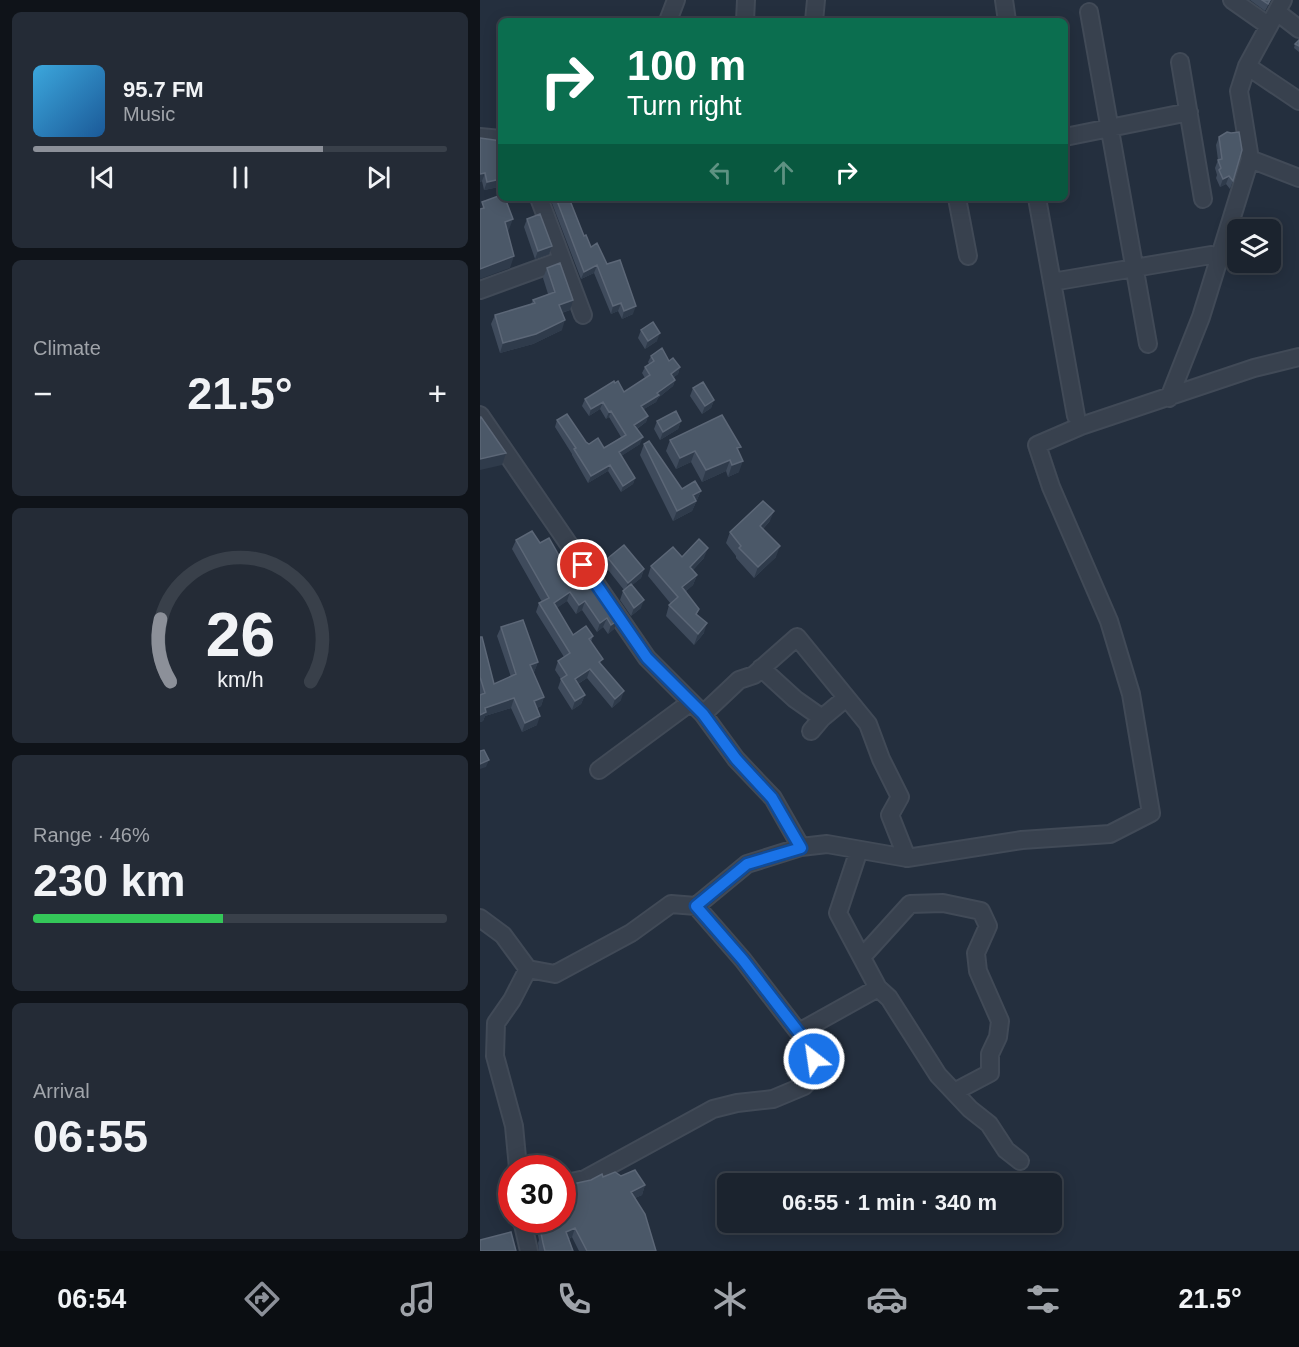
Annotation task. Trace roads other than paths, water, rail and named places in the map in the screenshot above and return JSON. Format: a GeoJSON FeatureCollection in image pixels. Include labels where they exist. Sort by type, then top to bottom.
{"type":"FeatureCollection","features":[{"type":"Feature","properties":{"kind":"street"},"geometry":{"type":"LineString","coordinates":[[669,18],[676,0]]}},
{"type":"Feature","properties":{"kind":"street"},"geometry":{"type":"LineString","coordinates":[[745,18],[746,0]]}},
{"type":"Feature","properties":{"kind":"street"},"geometry":{"type":"LineString","coordinates":[[814,18],[816,0]]}},
{"type":"Feature","properties":{"kind":"street"},"geometry":{"type":"LineString","coordinates":[[1004,0],[1007,18]]}},
{"type":"Feature","properties":{"kind":"street"},"geometry":{"type":"LineString","coordinates":[[1232,0],[1277,13],[1299,29]]}},
{"type":"Feature","properties":{"kind":"street"},"geometry":{"type":"LineString","coordinates":[[1089,12],[1148,344]]}},
{"type":"Feature","properties":{"kind":"street"},"geometry":{"type":"LineString","coordinates":[[1169,398],[1202,317],[1250,159],[1239,91],[1247,66],[1277,13]]}},
{"type":"Feature","properties":{"kind":"street"},"geometry":{"type":"LineString","coordinates":[[1180,62],[1203,199]]}},
{"type":"Feature","properties":{"kind":"street"},"geometry":{"type":"LineString","coordinates":[[1247,66],[1299,101]]}},
{"type":"Feature","properties":{"kind":"street"},"geometry":{"type":"LineString","coordinates":[[1068,136],[1189,112]]}},
{"type":"Feature","properties":{"kind":"street"},"geometry":{"type":"LineString","coordinates":[[480,137],[498,139]]}},
{"type":"Feature","properties":{"kind":"street"},"geometry":{"type":"LineString","coordinates":[[1250,159],[1299,178]]}},
{"type":"Feature","properties":{"kind":"street"},"geometry":{"type":"LineString","coordinates":[[540,201],[583,315]]}},
{"type":"Feature","properties":{"kind":"street"},"geometry":{"type":"LineString","coordinates":[[958,201],[968,256]]}},
{"type":"Feature","properties":{"kind":"street"},"geometry":{"type":"LineString","coordinates":[[1038,201],[1076,416]]}},
{"type":"Feature","properties":{"kind":"street"},"geometry":{"type":"LineString","coordinates":[[1052,282],[1211,255]]}},
{"type":"Feature","properties":{"kind":"street"},"geometry":{"type":"LineString","coordinates":[[480,290],[562,260]]}},
{"type":"Feature","properties":{"kind":"street"},"geometry":{"type":"LineString","coordinates":[[480,918],[504,935],[528,969],[555,974],[631,933],[671,904],[696,906],[747,864],[801,848],[827,844],[907,858],[1022,840],[1110,834],[1151,813],[1131,694],[1108,621],[1051,487],[1037,445],[1082,426],[1254,368],[1299,357]]}},
{"type":"Feature","properties":{"kind":"street"},"geometry":{"type":"LineString","coordinates":[[480,415],[647,658],[697,708],[736,759],[772,798],[801,848]]}},
{"type":"Feature","properties":{"kind":"street"},"geometry":{"type":"LineString","coordinates":[[599,770],[739,680],[754,675],[797,637],[868,724],[881,759],[900,797],[890,815],[907,858]]}},
{"type":"Feature","properties":{"kind":"street"},"geometry":{"type":"LineString","coordinates":[[761,668],[795,699],[822,718]]}},
{"type":"Feature","properties":{"kind":"street"},"geometry":{"type":"LineString","coordinates":[[811,731],[822,718],[846,698]]}},
{"type":"Feature","properties":{"kind":"street"},"geometry":{"type":"LineString","coordinates":[[859,850],[838,914],[878,988],[889,998],[938,1075],[970,1110],[989,1124],[1006,1150],[1020,1161]]}},
{"type":"Feature","properties":{"kind":"street"},"geometry":{"type":"LineString","coordinates":[[862,957],[910,904],[943,903],[981,911],[988,926],[976,953],[978,971],[1000,1021],[998,1037],[990,1054],[990,1073],[954,1092]]}},
{"type":"Feature","properties":{"kind":"street"},"geometry":{"type":"LineString","coordinates":[[576,1181],[593,1175],[713,1109],[737,1103],[773,1099],[804,1086],[818,1071],[810,1047],[799,1032],[743,960],[696,906]]}},
{"type":"Feature","properties":{"kind":"street"},"geometry":{"type":"LineString","coordinates":[[517,1155],[514,1126],[495,1056],[496,1023],[512,1000],[528,969]]}},
{"type":"Feature","properties":{"kind":"street"},"geometry":{"type":"LineString","coordinates":[[799,1032],[878,988]]}},
{"type":"Feature","properties":{"kind":"street"},"geometry":{"type":"LineString","coordinates":[[525,1233],[529,1251]]}}]}
